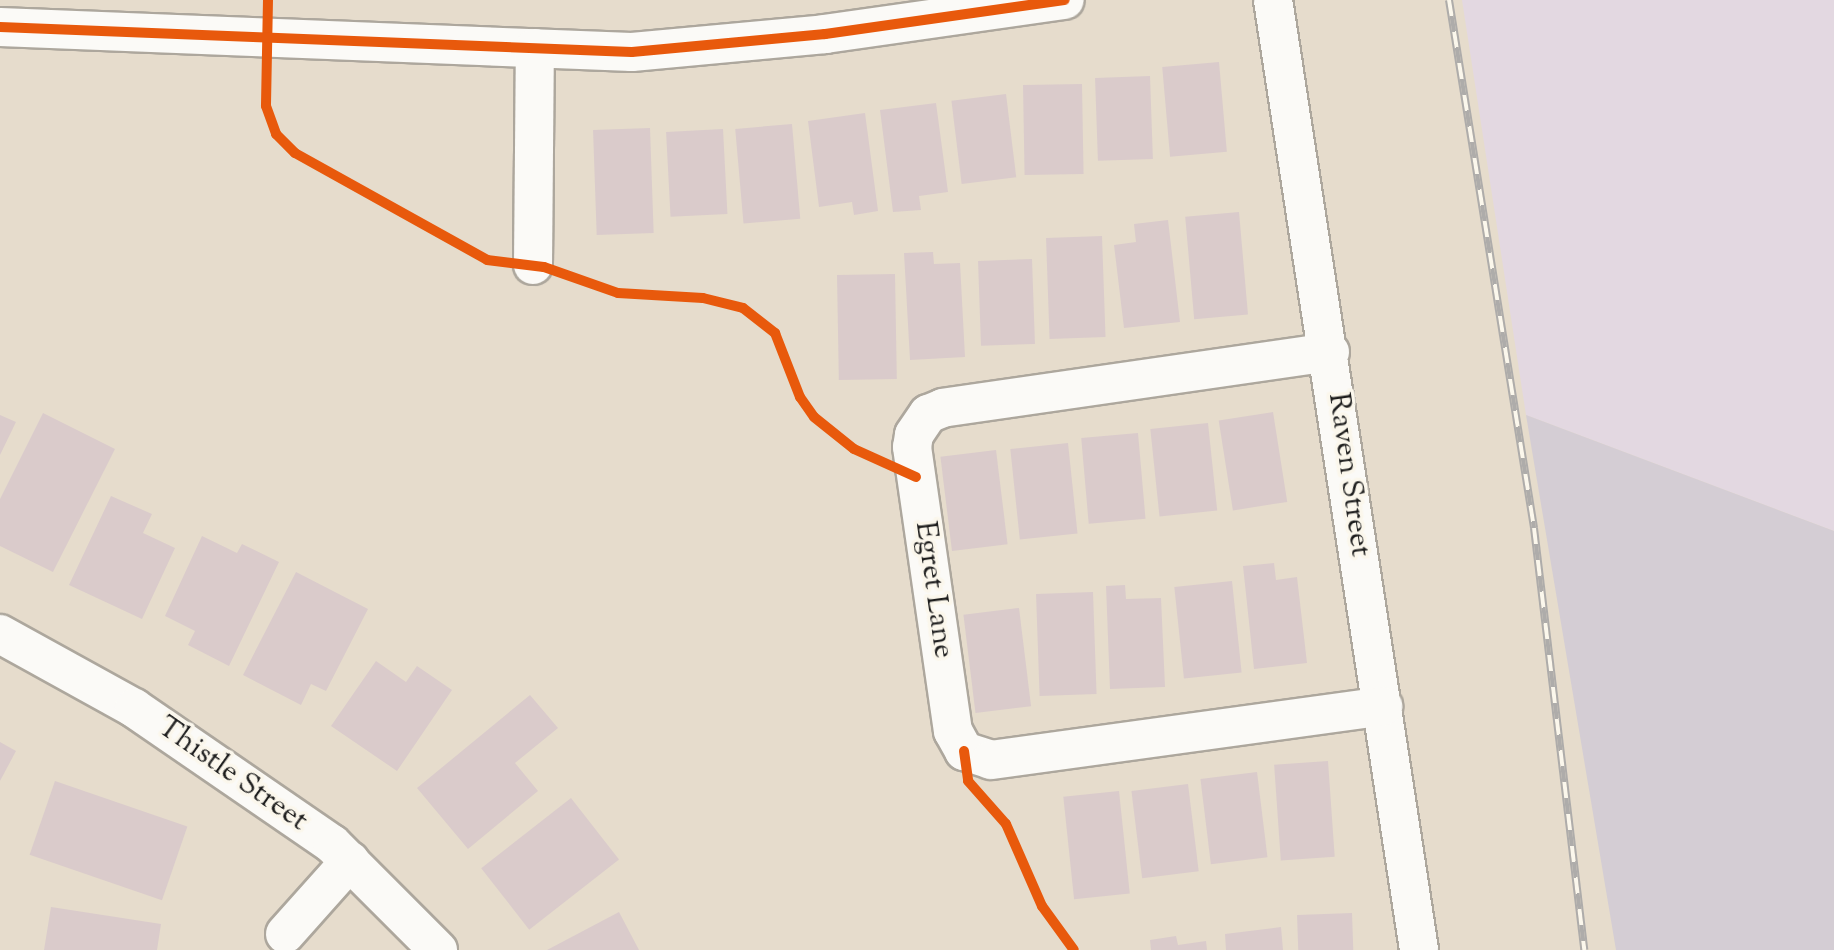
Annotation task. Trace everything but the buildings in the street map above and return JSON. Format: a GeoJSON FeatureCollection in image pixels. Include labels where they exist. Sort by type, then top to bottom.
{"type":"FeatureCollection","features":[{"type":"Feature","properties":{"kind":"street"},"geometry":{"type":"LineString","coordinates":[[0,27],[535,48],[659,50],[825,34],[1065,0]]}},
{"type":"Feature","properties":{"kind":"street","name":"Raven Street"},"geometry":{"type":"LineString","coordinates":[[1273,0],[1330,352],[1419,950]]}},
{"type":"Feature","properties":{"kind":"street"},"geometry":{"type":"LineString","coordinates":[[533,265],[535,48]]}},
{"type":"Feature","properties":{"kind":"street","name":"Egret Lane"},"geometry":{"type":"LineString","coordinates":[[1330,352],[943,408],[928,414],[914,435],[912,447],[953,731],[964,751],[991,760],[1382,706]]}},
{"type":"Feature","properties":{"kind":"street","name":"Thistle Street"},"geometry":{"type":"LineString","coordinates":[[0,634],[134,708],[332,844],[438,950]]}},
{"type":"Feature","properties":{"kind":"street"},"geometry":{"type":"LineString","coordinates":[[285,934],[350,861]]}},
{"type":"Feature","properties":{"kind":"shaded area"},"geometry":{"type":"Polygon","coordinates":[[[1462,0],[1834,0],[1834,531],[1526,415],[1462,0]]]}},
{"type":"Feature","properties":{"kind":"shaded area"},"geometry":{"type":"Polygon","coordinates":[[[1526,415],[1834,531],[1834,950],[1616,950],[1526,415]]]}},
{"type":"Feature","properties":{"kind":"railway"},"geometry":{"type":"LineString","coordinates":[[1449,0],[1534,528],[1584,950]]}},
{"type":"Feature","properties":{"kind":"cycle path"},"geometry":{"type":"LineString","coordinates":[[268,0],[266,106],[276,134],[295,153],[487,260],[544,267],[618,293],[703,298],[743,308],[775,333],[800,397],[814,417],[854,449],[916,477]]}},
{"type":"Feature","properties":{"kind":"cycle path"},"geometry":{"type":"LineString","coordinates":[[0,27],[632,52],[825,34],[1065,0]]}},
{"type":"Feature","properties":{"kind":"cycle path"},"geometry":{"type":"LineString","coordinates":[[964,751],[968,781],[1006,824],[1042,906],[1074,950]]}}]}
